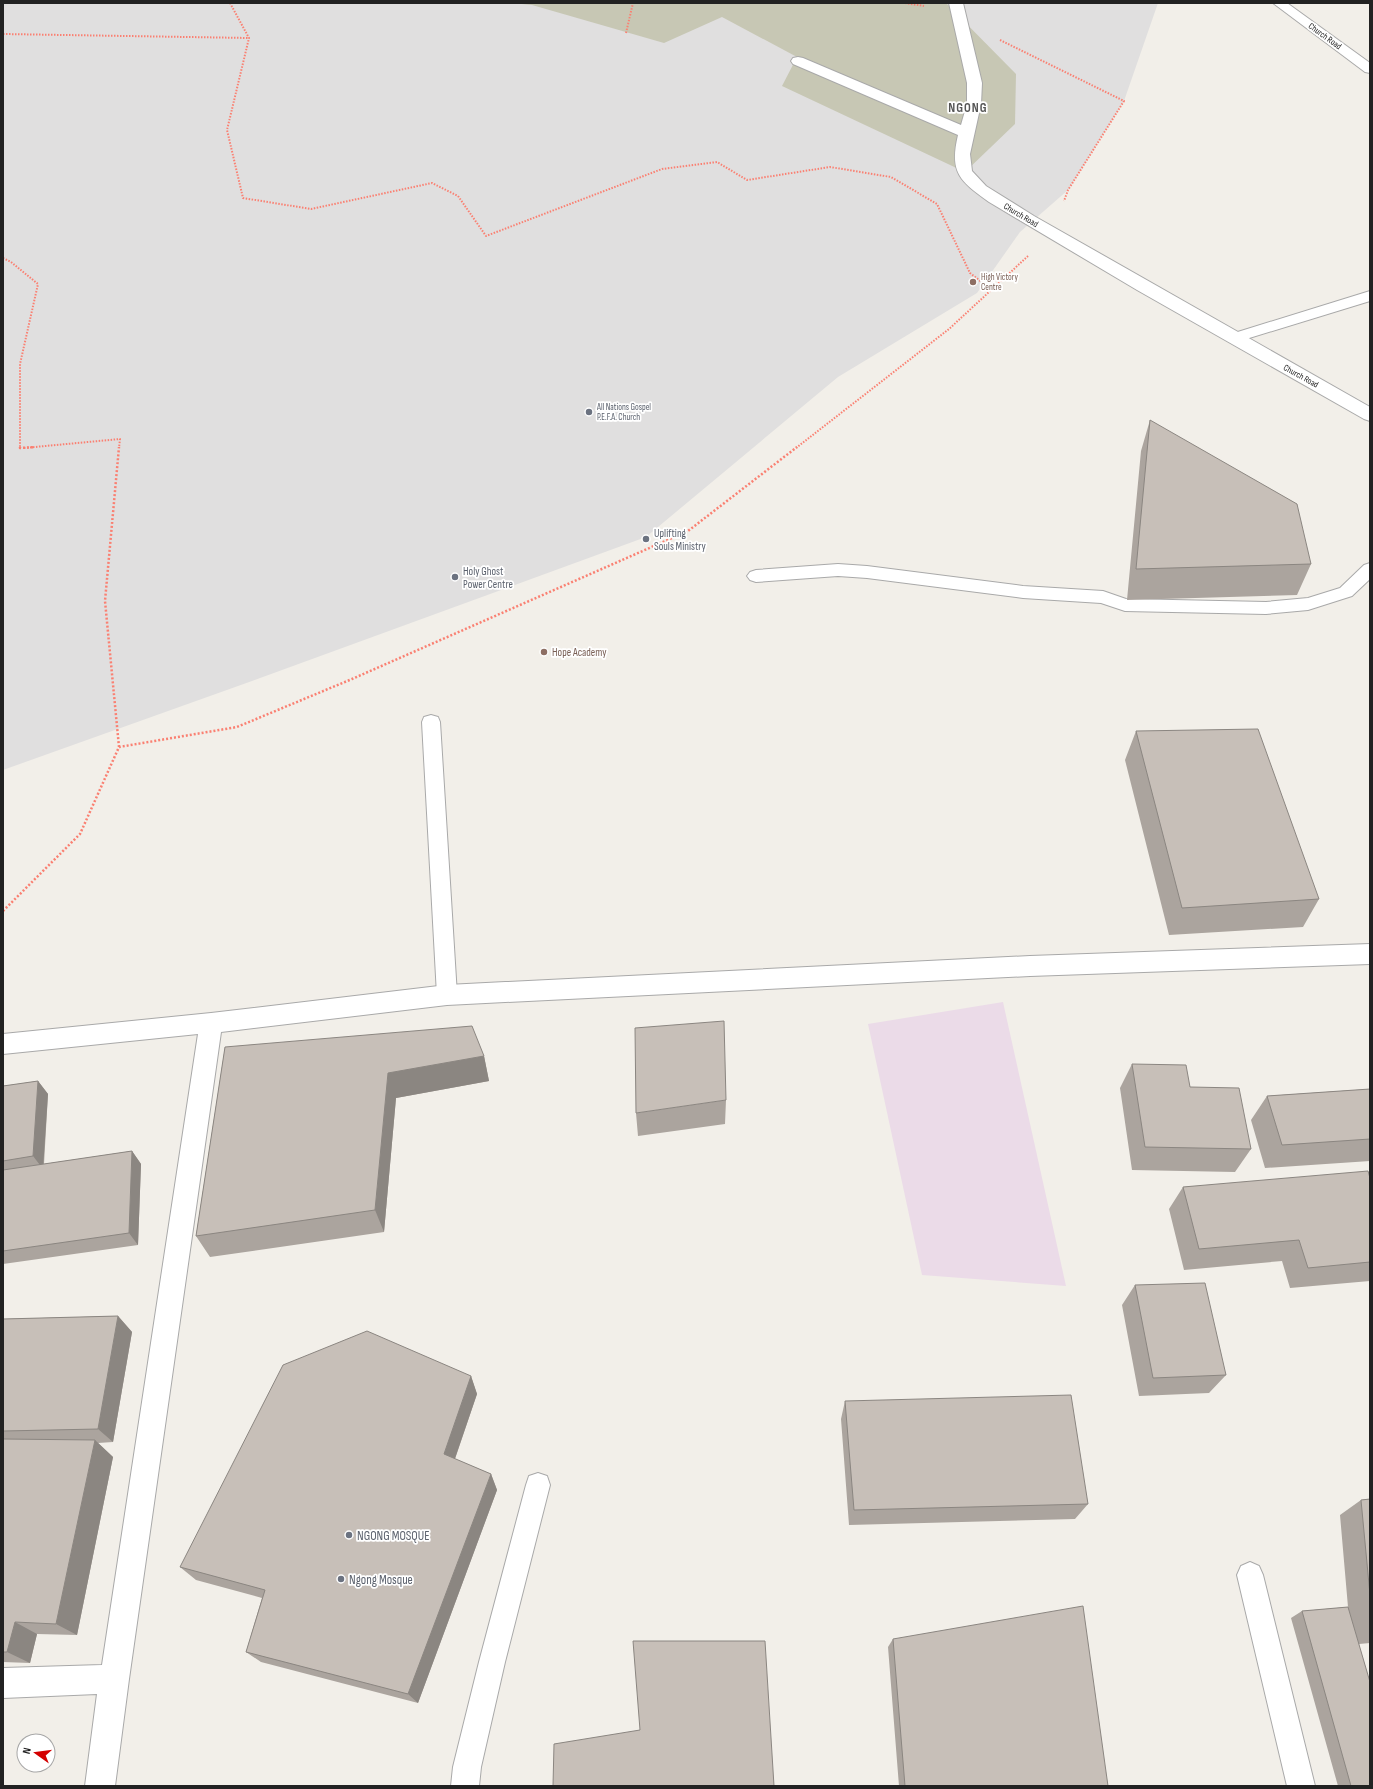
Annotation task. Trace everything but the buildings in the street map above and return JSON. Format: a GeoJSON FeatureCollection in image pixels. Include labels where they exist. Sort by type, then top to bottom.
{"type":"FeatureCollection","features":[{"type":"Feature","properties":{"kind":"street","name":"Church Road"},"geometry":{"type":"LineString","coordinates":[[956,3],[958,20],[975,76],[975,96],[961,159],[964,172],[974,183],[994,199],[1052,233],[1233,338],[1370,415]]}},
{"type":"Feature","properties":{"kind":"street"},"geometry":{"type":"LineString","coordinates":[[798,61],[967,133]]}},
{"type":"Feature","properties":{"kind":"street"},"geometry":{"type":"LineString","coordinates":[[3,1044],[211,1023],[447,995],[1030,966],[1370,954]]}},
{"type":"Feature","properties":{"kind":"street"},"geometry":{"type":"LineString","coordinates":[[100,1786],[114,1679],[211,1023]]}},
{"type":"Feature","properties":{"kind":"street"},"geometry":{"type":"LineString","coordinates":[[3,1683],[114,1679]]}},
{"type":"Feature","properties":{"kind":"lane","name":"Church Road"},"geometry":{"type":"LineString","coordinates":[[1279,3],[1370,69]]}},
{"type":"Feature","properties":{"kind":"lane"},"geometry":{"type":"LineString","coordinates":[[1233,338],[1370,296]]}},
{"type":"Feature","properties":{"kind":"lane"},"geometry":{"type":"LineString","coordinates":[[756,576],[838,570],[867,572],[1023,592],[1093,596],[1125,605],[1266,608],[1308,604],[1346,592],[1370,569]]}},
{"type":"Feature","properties":{"kind":"lane"},"geometry":{"type":"LineString","coordinates":[[431,722],[447,995]]}},
{"type":"Feature","properties":{"kind":"lane"},"geometry":{"type":"LineString","coordinates":[[465,1786],[467,1767],[492,1662],[538,1485]]}},
{"type":"Feature","properties":{"kind":"lane"},"geometry":{"type":"LineString","coordinates":[[1250,1575],[1301,1786]]}},
{"type":"Feature","properties":{"kind":"path"},"geometry":{"type":"LineString","coordinates":[[230,3],[249,38],[227,130],[243,198],[311,209],[432,183],[458,196],[486,236],[662,169],[717,162],[747,180],[830,167],[891,177],[937,204],[970,273],[992,290]]}},
{"type":"Feature","properties":{"kind":"path"},"geometry":{"type":"LineString","coordinates":[[626,33],[634,3]]}},
{"type":"Feature","properties":{"kind":"path"},"geometry":{"type":"LineString","coordinates":[[119,747],[237,727],[352,679],[688,531],[949,329],[992,290],[1052,233],[1068,190],[1124,101],[933,8],[905,3]]}},
{"type":"Feature","properties":{"kind":"path"},"geometry":{"type":"LineString","coordinates":[[3,34],[249,38]]}},
{"type":"Feature","properties":{"kind":"path"},"geometry":{"type":"LineString","coordinates":[[3,258],[12,262],[38,284],[20,364],[20,448],[120,439],[105,601],[119,747],[80,834],[3,911]]}},
{"type":"Feature","properties":{"kind":"shaded area"},"geometry":{"type":"Polygon","coordinates":[[[3,3],[1158,3],[1124,101],[1068,190],[1020,232],[977,293],[838,377],[646,537],[3,770],[3,3]]]}},
{"type":"Feature","properties":{"kind":"shaded area","name":"NGONG"},"geometry":{"type":"Polygon","coordinates":[[[511,3],[946,3],[1016,74],[1015,124],[965,172],[782,86],[797,57],[722,17],[664,43],[532,5],[511,3]]]}},
{"type":"Feature","properties":{"kind":"shaded area"},"geometry":{"type":"Polygon","coordinates":[[[1003,1002],[1066,1286],[922,1275],[868,1024],[1003,1002]]]}},
{"type":"Feature","properties":{"kind":"place","name":"High Victory Centre"},"geometry":{"type":"Point","coordinates":[973,282]}},
{"type":"Feature","properties":{"kind":"place","name":"All Nations Gospel P.E.F.A. Church"},"geometry":{"type":"Point","coordinates":[589,412]}},
{"type":"Feature","properties":{"kind":"place","name":"Uplifting Souls Ministry"},"geometry":{"type":"Point","coordinates":[646,539]}},
{"type":"Feature","properties":{"kind":"place","name":"Holy Ghost Power Centre"},"geometry":{"type":"Point","coordinates":[455,577]}},
{"type":"Feature","properties":{"kind":"place","name":"Hope Academy"},"geometry":{"type":"Point","coordinates":[544,652]}},
{"type":"Feature","properties":{"kind":"place","name":"NGONG MOSQUE"},"geometry":{"type":"Point","coordinates":[349,1535]}},
{"type":"Feature","properties":{"kind":"place","name":"Ngong Mosque"},"geometry":{"type":"Point","coordinates":[341,1579]}},
{"type":"Feature","properties":{"kind":"district","name":"NGONG"},"geometry":{"type":"Point","coordinates":[968,107]}}]}
